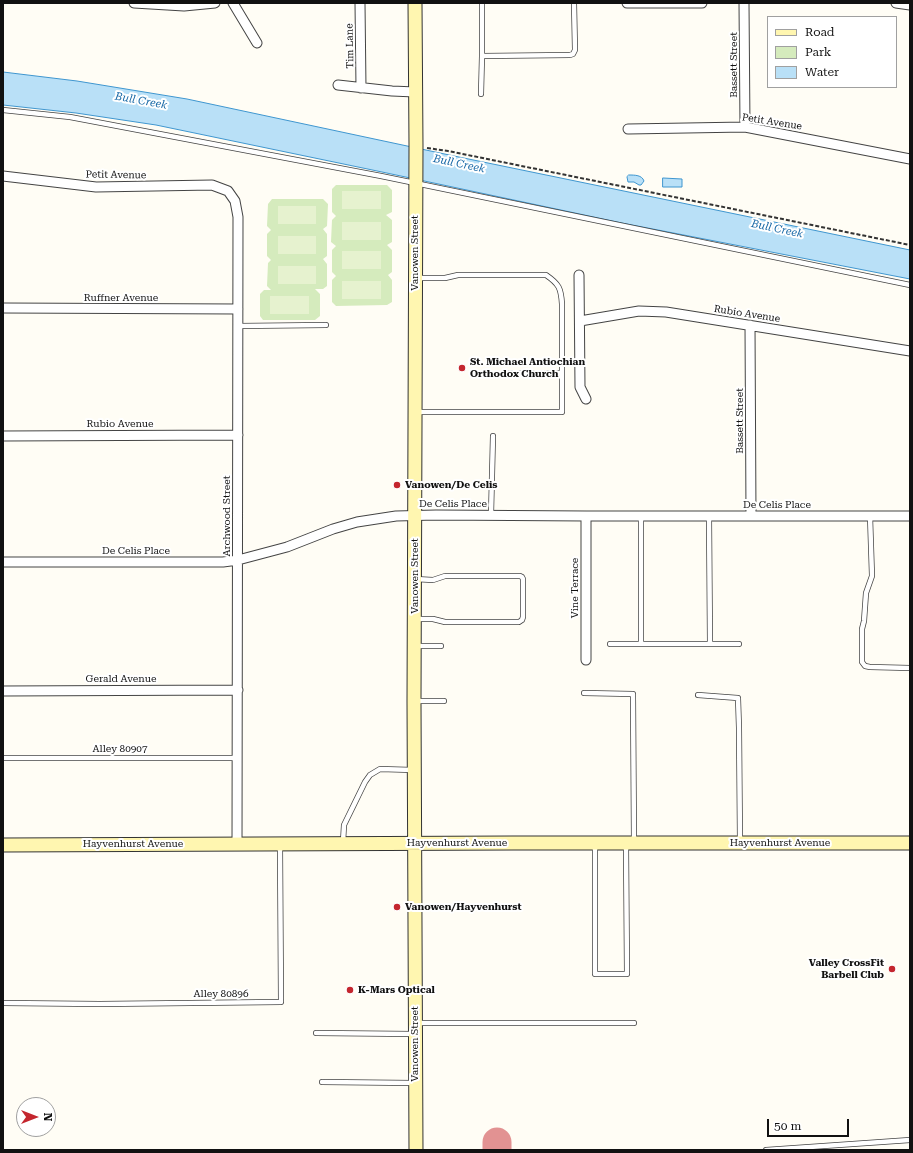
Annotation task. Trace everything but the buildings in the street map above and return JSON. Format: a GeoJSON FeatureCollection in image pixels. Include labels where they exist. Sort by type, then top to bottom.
{"type":"FeatureCollection","features":[{"type":"Feature","properties":{"kind":"main road","name":"Vanowen Street"},"geometry":{"type":"LineString","coordinates":[[414,3],[416,146],[416,515],[414,701],[416,1150]]}},
{"type":"Feature","properties":{"kind":"main road","name":"Hayvenhurst Avenue"},"geometry":{"type":"LineString","coordinates":[[3,845],[343,843],[910,843]]}},
{"type":"Feature","properties":{"kind":"street"},"geometry":{"type":"LineString","coordinates":[[134,3],[184,6],[215,3]]}},
{"type":"Feature","properties":{"kind":"street"},"geometry":{"type":"LineString","coordinates":[[233,3],[257,43]]}},
{"type":"Feature","properties":{"kind":"street","name":"Tim Lane"},"geometry":{"type":"LineString","coordinates":[[360,3],[361,88]]}},
{"type":"Feature","properties":{"kind":"street"},"geometry":{"type":"LineString","coordinates":[[627,3],[702,3]]}},
{"type":"Feature","properties":{"kind":"street","name":"Bassett Street"},"geometry":{"type":"LineString","coordinates":[[744,3],[745,127]]}},
{"type":"Feature","properties":{"kind":"street"},"geometry":{"type":"LineString","coordinates":[[896,3],[910,5]]}},
{"type":"Feature","properties":{"kind":"street"},"geometry":{"type":"LineString","coordinates":[[338,85],[415,92]]}},
{"type":"Feature","properties":{"kind":"street","name":"Petit Avenue"},"geometry":{"type":"LineString","coordinates":[[628,129],[745,127],[910,159]]}},
{"type":"Feature","properties":{"kind":"street","name":"Petit Avenue"},"geometry":{"type":"LineString","coordinates":[[3,176],[96,187],[212,185],[228,191]]}},
{"type":"Feature","properties":{"kind":"street","name":"Archwood Street"},"geometry":{"type":"LineString","coordinates":[[228,191],[236,201],[238,217],[238,844]]}},
{"type":"Feature","properties":{"kind":"street"},"geometry":{"type":"LineString","coordinates":[[579,275],[580,388],[586,399]]}},
{"type":"Feature","properties":{"kind":"street","name":"Ruffner Avenue"},"geometry":{"type":"LineString","coordinates":[[3,308],[238,309]]}},
{"type":"Feature","properties":{"kind":"street","name":"Rubio Avenue"},"geometry":{"type":"LineString","coordinates":[[580,321],[639,311],[666,312],[910,351]]}},
{"type":"Feature","properties":{"kind":"street","name":"Bassett Street"},"geometry":{"type":"LineString","coordinates":[[750,325],[751,516]]}},
{"type":"Feature","properties":{"kind":"street","name":"Rubio Avenue"},"geometry":{"type":"LineString","coordinates":[[3,436],[238,435]]}},
{"type":"Feature","properties":{"kind":"street","name":"De Celis Place"},"geometry":{"type":"LineString","coordinates":[[3,562],[223,562],[238,560],[287,547],[333,529],[358,522],[396,516],[910,516]]}},
{"type":"Feature","properties":{"kind":"street","name":"Vine Terrace"},"geometry":{"type":"LineString","coordinates":[[586,516],[586,660]]}},
{"type":"Feature","properties":{"kind":"street","name":"Gerald Avenue"},"geometry":{"type":"LineString","coordinates":[[3,690],[238,690]]}},
{"type":"Feature","properties":{"kind":"lane"},"geometry":{"type":"LineString","coordinates":[[482,56],[573,54],[575,50],[574,3]]}},
{"type":"Feature","properties":{"kind":"lane"},"geometry":{"type":"LineString","coordinates":[[481,94],[482,4]]}},
{"type":"Feature","properties":{"kind":"lane"},"geometry":{"type":"LineString","coordinates":[[3,110],[70,117],[415,183],[910,284]]}},
{"type":"Feature","properties":{"kind":"lane"},"geometry":{"type":"LineString","coordinates":[[415,412],[562,412],[562,293],[555,282],[546,275],[458,275],[445,278],[416,278]]}},
{"type":"Feature","properties":{"kind":"lane"},"geometry":{"type":"LineString","coordinates":[[238,326],[326,325]]}},
{"type":"Feature","properties":{"kind":"lane"},"geometry":{"type":"LineString","coordinates":[[506,373],[562,373]]}},
{"type":"Feature","properties":{"kind":"lane"},"geometry":{"type":"LineString","coordinates":[[492,515],[493,436]]}},
{"type":"Feature","properties":{"kind":"lane"},"geometry":{"type":"LineString","coordinates":[[641,516],[641,644]]}},
{"type":"Feature","properties":{"kind":"lane"},"geometry":{"type":"LineString","coordinates":[[709,516],[710,644]]}},
{"type":"Feature","properties":{"kind":"lane"},"geometry":{"type":"LineString","coordinates":[[870,516],[872,576],[866,593],[862,629],[862,662],[865,666],[870,667],[910,668]]}},
{"type":"Feature","properties":{"kind":"lane"},"geometry":{"type":"LineString","coordinates":[[415,579],[433,580],[445,576],[520,576],[523,579],[523,617],[519,622],[445,622],[433,619],[415,619]]}},
{"type":"Feature","properties":{"kind":"lane"},"geometry":{"type":"LineString","coordinates":[[610,644],[739,644]]}},
{"type":"Feature","properties":{"kind":"lane"},"geometry":{"type":"LineString","coordinates":[[415,646],[441,646]]}},
{"type":"Feature","properties":{"kind":"lane"},"geometry":{"type":"LineString","coordinates":[[584,693],[633,694],[627,974],[595,974],[595,843]]}},
{"type":"Feature","properties":{"kind":"lane"},"geometry":{"type":"LineString","coordinates":[[698,695],[738,698],[740,843]]}},
{"type":"Feature","properties":{"kind":"lane"},"geometry":{"type":"LineString","coordinates":[[414,701],[444,701]]}},
{"type":"Feature","properties":{"kind":"lane","name":"Alley 80907"},"geometry":{"type":"LineString","coordinates":[[3,758],[238,758]]}},
{"type":"Feature","properties":{"kind":"lane"},"geometry":{"type":"LineString","coordinates":[[343,843],[344,825],[370,774],[380,769],[415,770]]}},
{"type":"Feature","properties":{"kind":"lane","name":"Alley 80896"},"geometry":{"type":"LineString","coordinates":[[3,1003],[100,1004],[281,1002],[280,844]]}},
{"type":"Feature","properties":{"kind":"lane"},"geometry":{"type":"LineString","coordinates":[[316,1033],[634,1023]]}},
{"type":"Feature","properties":{"kind":"lane"},"geometry":{"type":"LineString","coordinates":[[322,1082],[415,1083]]}},
{"type":"Feature","properties":{"kind":"lane"},"geometry":{"type":"LineString","coordinates":[[766,1150],[910,1140]]}},
{"type":"Feature","properties":{"kind":"path"},"geometry":{"type":"LineString","coordinates":[[416,146],[448,151],[910,245]]}},
{"type":"Feature","properties":{"kind":"green space"},"geometry":{"type":"Polygon","coordinates":[[[336,185],[387,185],[392,190],[392,212],[386,215],[392,220],[392,242],[387,245],[392,250],[392,272],[388,275],[392,280],[392,302],[387,305],[336,306],[332,302],[332,280],[336,276],[332,272],[332,250],[336,246],[331,242],[332,220],[336,216],[332,212],[332,189],[336,185]]]}},
{"type":"Feature","properties":{"kind":"green space"},"geometry":{"type":"Polygon","coordinates":[[[342,191],[381,191],[381,209],[342,209],[342,191]]]}},
{"type":"Feature","properties":{"kind":"green space"},"geometry":{"type":"Polygon","coordinates":[[[272,199],[323,199],[328,204],[327,226],[323,229],[327,234],[327,256],[323,259],[327,264],[327,286],[323,289],[315,289],[320,294],[320,316],[315,320],[263,320],[260,316],[260,294],[264,290],[271,290],[267,286],[268,263],[271,260],[267,256],[267,234],[271,230],[267,226],[268,204],[272,199]]]}},
{"type":"Feature","properties":{"kind":"green space"},"geometry":{"type":"Polygon","coordinates":[[[278,206],[316,206],[316,224],[278,224],[278,206]]]}},
{"type":"Feature","properties":{"kind":"green space"},"geometry":{"type":"Polygon","coordinates":[[[342,222],[381,222],[381,240],[342,240],[342,222]]]}},
{"type":"Feature","properties":{"kind":"green space"},"geometry":{"type":"Polygon","coordinates":[[[278,236],[316,236],[316,254],[278,254],[278,236]]]}},
{"type":"Feature","properties":{"kind":"green space"},"geometry":{"type":"Polygon","coordinates":[[[342,251],[381,251],[381,269],[342,269],[342,251]]]}},
{"type":"Feature","properties":{"kind":"green space"},"geometry":{"type":"Polygon","coordinates":[[[278,266],[316,266],[316,284],[278,284],[278,266]]]}},
{"type":"Feature","properties":{"kind":"green space"},"geometry":{"type":"Polygon","coordinates":[[[342,281],[381,281],[381,299],[342,299],[342,281]]]}},
{"type":"Feature","properties":{"kind":"green space"},"geometry":{"type":"Polygon","coordinates":[[[270,296],[309,296],[309,314],[270,314],[270,296]]]}},
{"type":"Feature","properties":{"kind":"water","name":"Bull Creek"},"geometry":{"type":"Polygon","coordinates":[[[3,72],[77,81],[187,99],[454,156],[910,250],[910,279],[622,223],[156,125],[76,113],[3,105],[3,72]]]}},
{"type":"Feature","properties":{"kind":"water"},"geometry":{"type":"Polygon","coordinates":[[[629,175],[640,176],[644,181],[641,185],[634,182],[628,182],[627,177],[629,175]]]}},
{"type":"Feature","properties":{"kind":"water"},"geometry":{"type":"Polygon","coordinates":[[[663,178],[682,179],[682,187],[663,187],[663,178]]]}},
{"type":"Feature","properties":{"kind":"taxiway"},"geometry":{"type":"LineString","coordinates":[[497,1142],[497,1150]]}},
{"type":"Feature","properties":{"kind":"place","name":"St. Michael Antiochian Orthodox Church"},"geometry":{"type":"Point","coordinates":[462,368]}},
{"type":"Feature","properties":{"kind":"place","name":"Vanowen/De Celis"},"geometry":{"type":"Point","coordinates":[397,485]}},
{"type":"Feature","properties":{"kind":"place","name":"Vanowen/Hayvenhurst"},"geometry":{"type":"Point","coordinates":[397,907]}},
{"type":"Feature","properties":{"kind":"place","name":"Valley CrossFit Barbell Club"},"geometry":{"type":"Point","coordinates":[892,969]}},
{"type":"Feature","properties":{"kind":"place","name":"K-Mars Optical"},"geometry":{"type":"Point","coordinates":[350,990]}}]}
